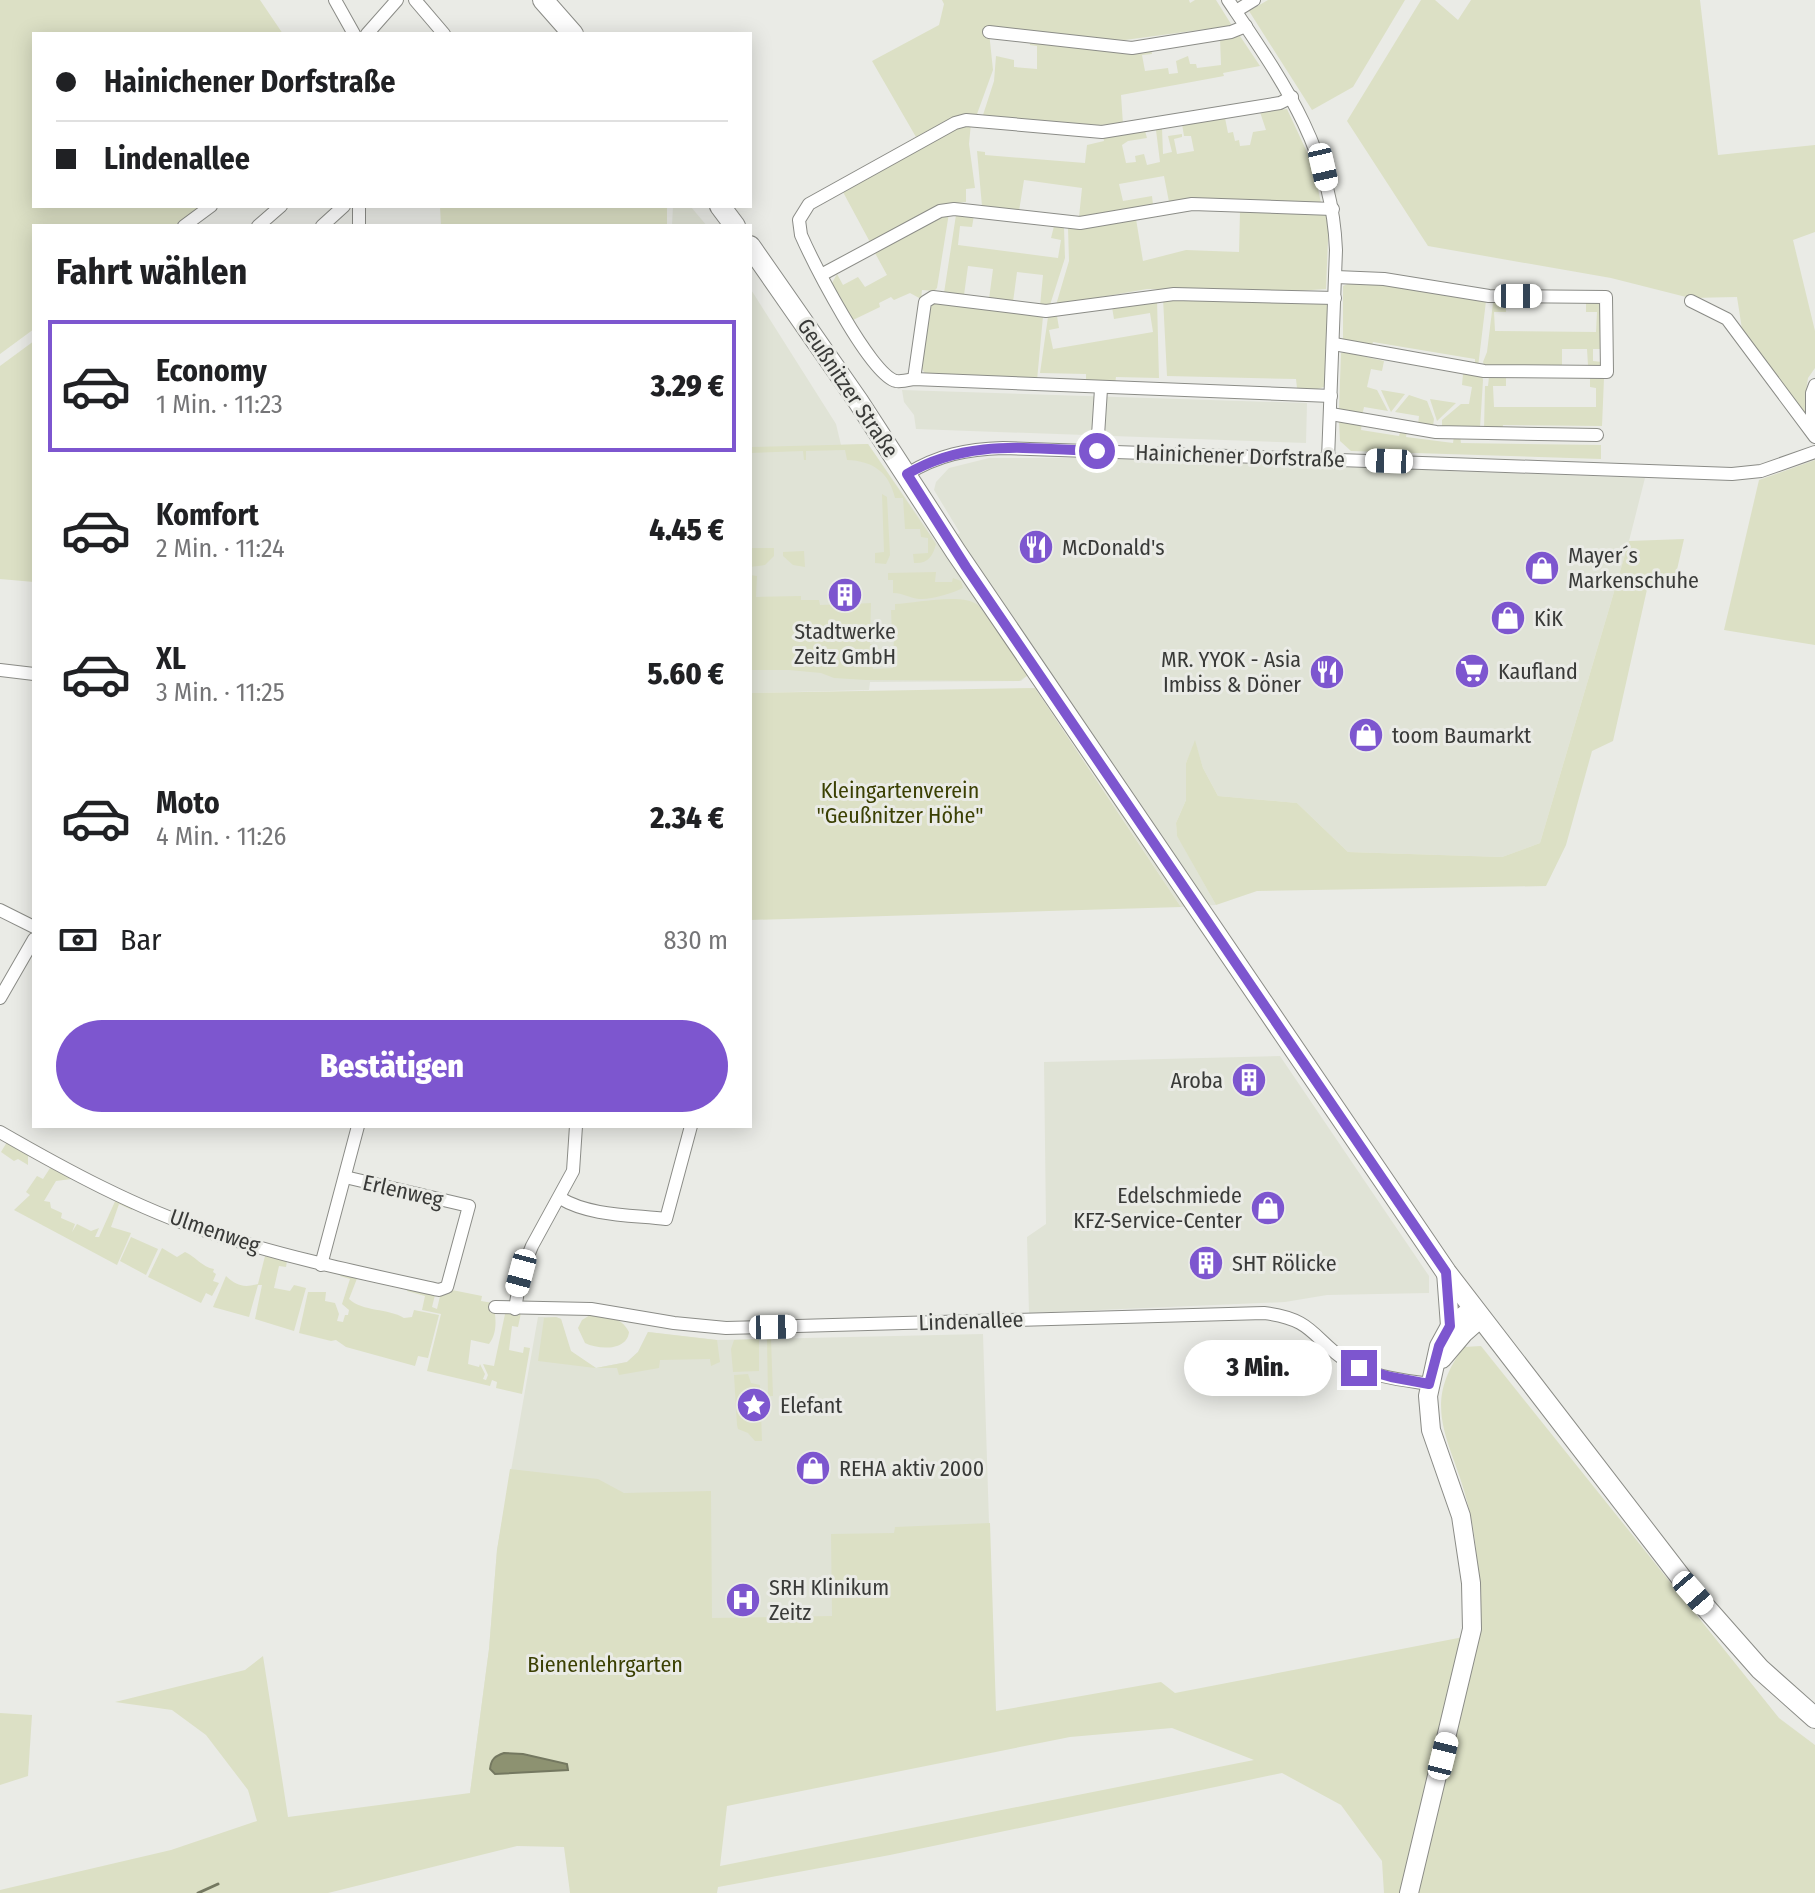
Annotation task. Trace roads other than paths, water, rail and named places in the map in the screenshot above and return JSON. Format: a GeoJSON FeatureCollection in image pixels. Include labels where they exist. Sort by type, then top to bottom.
{"type":"FeatureCollection","features":[{"type":"Feature","properties":{"kind":"main road"},"geometry":{"type":"LineString","coordinates":[[543,0],[571,32]]}},
{"type":"Feature","properties":{"kind":"main road","name":"Geußnitzer Straße"},"geometry":{"type":"LineString","coordinates":[[752,249],[1446,1272],[1693,1593],[1751,1660],[1815,1718]]}},
{"type":"Feature","properties":{"kind":"main road"},"geometry":{"type":"LineString","coordinates":[[1409,1893],[1472,1629],[1467,1549],[1457,1502],[1431,1430],[1428,1410],[1431,1375],[1439,1346],[1450,1326],[1446,1272]]}},
{"type":"Feature","properties":{"kind":"main road"},"geometry":{"type":"LineString","coordinates":[[1450,1326],[1477,1313]]}},
{"type":"Feature","properties":{"kind":"main road"},"geometry":{"type":"LineString","coordinates":[[1431,1375],[1477,1313]]}},
{"type":"Feature","properties":{"kind":"street"},"geometry":{"type":"LineString","coordinates":[[335,0],[353,32]]}},
{"type":"Feature","properties":{"kind":"street"},"geometry":{"type":"LineString","coordinates":[[369,32],[397,0]]}},
{"type":"Feature","properties":{"kind":"street"},"geometry":{"type":"LineString","coordinates":[[415,0],[442,32]]}},
{"type":"Feature","properties":{"kind":"street"},"geometry":{"type":"LineString","coordinates":[[1254,0],[1232,6],[1292,97],[1323,167],[1333,209],[1336,277],[1328,459]]}},
{"type":"Feature","properties":{"kind":"street"},"geometry":{"type":"LineString","coordinates":[[989,32],[1132,48],[1231,32],[1246,26]]}},
{"type":"Feature","properties":{"kind":"street"},"geometry":{"type":"LineString","coordinates":[[1292,97],[1280,103],[1102,132],[978,120],[955,123],[809,204],[799,220],[801,235],[821,275],[876,365],[896,381],[914,379],[1331,396]]}},
{"type":"Feature","properties":{"kind":"street"},"geometry":{"type":"LineString","coordinates":[[821,275],[940,211],[954,209],[1080,223],[1192,204],[1333,209]]}},
{"type":"Feature","properties":{"kind":"street"},"geometry":{"type":"LineString","coordinates":[[187,224],[208,208]]}},
{"type":"Feature","properties":{"kind":"street"},"geometry":{"type":"LineString","coordinates":[[260,224],[279,208]]}},
{"type":"Feature","properties":{"kind":"street"},"geometry":{"type":"LineString","coordinates":[[324,224],[342,208]]}},
{"type":"Feature","properties":{"kind":"street"},"geometry":{"type":"LineString","coordinates":[[1334,344],[1484,371],[1607,372],[1606,297],[1489,296],[1384,279],[1336,277]]}},
{"type":"Feature","properties":{"kind":"street"},"geometry":{"type":"LineString","coordinates":[[914,379],[925,302],[933,297],[1046,311],[1174,294],[1335,298]]}},
{"type":"Feature","properties":{"kind":"street"},"geometry":{"type":"LineString","coordinates":[[1691,301],[1727,319],[1813,434]]}},
{"type":"Feature","properties":{"kind":"street"},"geometry":{"type":"LineString","coordinates":[[1813,434],[1812,393],[1815,385]]}},
{"type":"Feature","properties":{"kind":"street"},"geometry":{"type":"LineString","coordinates":[[1097,451],[1101,389]]}},
{"type":"Feature","properties":{"kind":"street"},"geometry":{"type":"LineString","coordinates":[[1331,414],[1436,432],[1597,435]]}},
{"type":"Feature","properties":{"kind":"street","name":"Hainichener Dorfstraße"},"geometry":{"type":"LineString","coordinates":[[907,474],[939,458],[972,449],[1732,474],[1761,471],[1815,452]]}},
{"type":"Feature","properties":{"kind":"street"},"geometry":{"type":"LineString","coordinates":[[0,670],[32,674]]}},
{"type":"Feature","properties":{"kind":"street"},"geometry":{"type":"LineString","coordinates":[[0,910],[32,926]]}},
{"type":"Feature","properties":{"kind":"street"},"geometry":{"type":"LineString","coordinates":[[0,998],[32,942]]}},
{"type":"Feature","properties":{"kind":"street"},"geometry":{"type":"LineString","coordinates":[[321,1265],[357,1128]]}},
{"type":"Feature","properties":{"kind":"street"},"geometry":{"type":"LineString","coordinates":[[515,1309],[518,1284],[532,1246],[573,1171],[576,1128]]}},
{"type":"Feature","properties":{"kind":"street"},"geometry":{"type":"LineString","coordinates":[[560,1198],[570,1205],[586,1209],[666,1219],[690,1128]]}},
{"type":"Feature","properties":{"kind":"street","name":"Ulmenweg"},"geometry":{"type":"LineString","coordinates":[[0,1132],[90,1181],[198,1228],[321,1265],[444,1289]]}},
{"type":"Feature","properties":{"kind":"street","name":"Erlenweg"},"geometry":{"type":"LineString","coordinates":[[345,1177],[469,1206],[444,1289]]}},
{"type":"Feature","properties":{"kind":"street","name":"Lindenallee"},"geometry":{"type":"LineString","coordinates":[[495,1307],[591,1309],[689,1326],[726,1328],[1264,1313],[1298,1321],[1315,1332],[1335,1353],[1359,1368],[1391,1377],[1431,1375]]}},
{"type":"Feature","properties":{"kind":"waterway"},"geometry":{"type":"LineString","coordinates":[[198,1893],[218,1884]]}},
{"type":"Feature","properties":{"kind":"place","name":"McDonald's"},"geometry":{"type":"Point","coordinates":[1036,547]}},
{"type":"Feature","properties":{"kind":"place","name":"Mayer´s Markenschuhe"},"geometry":{"type":"Point","coordinates":[1542,568]}},
{"type":"Feature","properties":{"kind":"place","name":"Stadtwerke Zeitz GmbH"},"geometry":{"type":"Point","coordinates":[845,595]}},
{"type":"Feature","properties":{"kind":"place","name":"KiK"},"geometry":{"type":"Point","coordinates":[1508,618]}},
{"type":"Feature","properties":{"kind":"place","name":"Kaufland"},"geometry":{"type":"Point","coordinates":[1472,671]}},
{"type":"Feature","properties":{"kind":"place","name":"MR. YYOK - Asia Imbiss & Döner"},"geometry":{"type":"Point","coordinates":[1327,672]}},
{"type":"Feature","properties":{"kind":"place","name":"toom Baumarkt"},"geometry":{"type":"Point","coordinates":[1366,735]}},
{"type":"Feature","properties":{"kind":"place","name":"Aroba"},"geometry":{"type":"Point","coordinates":[1249,1080]}},
{"type":"Feature","properties":{"kind":"place","name":"Edelschmiede KFZ-Service-Center"},"geometry":{"type":"Point","coordinates":[1268,1208]}},
{"type":"Feature","properties":{"kind":"place","name":"SHT Rölicke"},"geometry":{"type":"Point","coordinates":[1206,1263]}},
{"type":"Feature","properties":{"kind":"place","name":"Elefant"},"geometry":{"type":"Point","coordinates":[754,1405]}},
{"type":"Feature","properties":{"kind":"place","name":"REHA aktiv 2000"},"geometry":{"type":"Point","coordinates":[813,1468]}},
{"type":"Feature","properties":{"kind":"place","name":"SRH Klinikum Zeitz"},"geometry":{"type":"Point","coordinates":[743,1600]}},
{"type":"Feature","properties":{"kind":"park label","name":"Kleingartenverein \"Geußnitzer Höhe\""},"geometry":{"type":"Point","coordinates":[900,802]}},
{"type":"Feature","properties":{"kind":"park label","name":"Bienenlehrgarten"},"geometry":{"type":"Point","coordinates":[605,1664]}}]}
